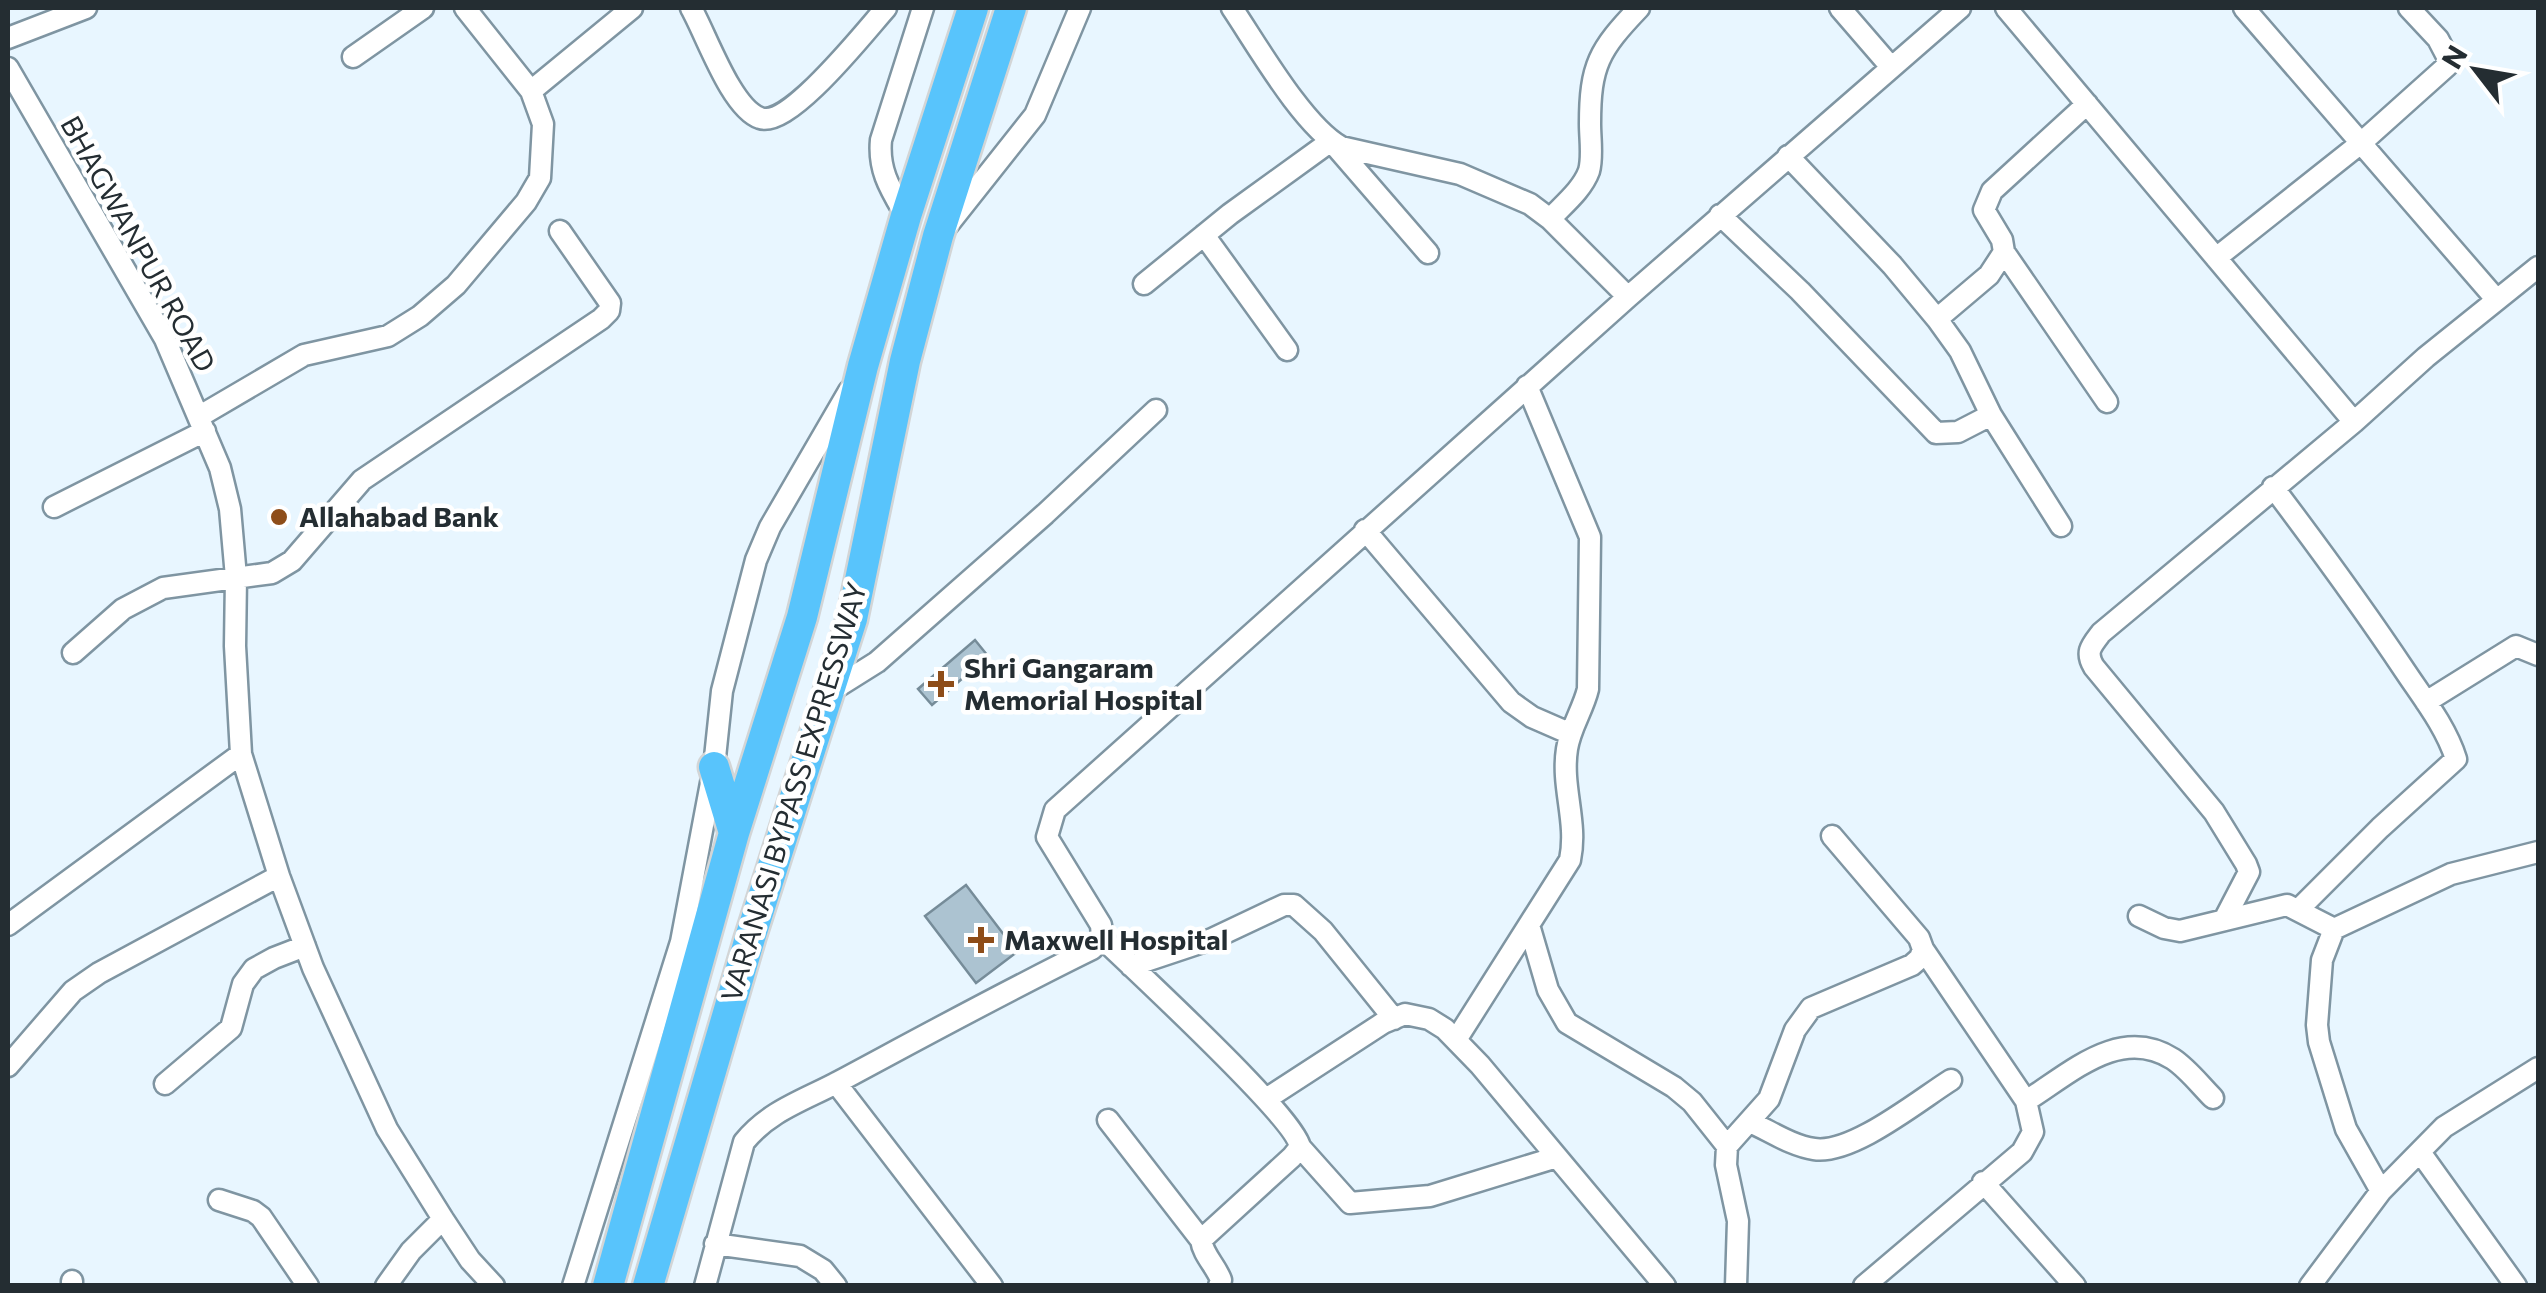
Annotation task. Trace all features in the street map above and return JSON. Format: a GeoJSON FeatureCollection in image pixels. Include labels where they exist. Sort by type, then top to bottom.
{"type":"FeatureCollection","features":[{"type":"Feature","properties":{"kind":"highway","name":"VARANASI BYPASS EXPRESSWAY"},"geometry":{"type":"LineString","coordinates":[[608,1286],[734,833],[802,617],[863,366],[973,8]]}},
{"type":"Feature","properties":{"kind":"highway","name":"VARANASI BYPASS EXPRESSWAY"},"geometry":{"type":"LineString","coordinates":[[648,1286],[825,695],[852,619],[904,361],[938,236],[1012,8]]}},
{"type":"Feature","properties":{"kind":"highway"},"geometry":{"type":"LineString","coordinates":[[714,767],[734,833]]}},
{"type":"Feature","properties":{"kind":"street"},"geometry":{"type":"LineString","coordinates":[[8,38],[86,8]]}},
{"type":"Feature","properties":{"kind":"street"},"geometry":{"type":"LineString","coordinates":[[354,57],[423,8]]}},
{"type":"Feature","properties":{"kind":"street"},"geometry":{"type":"LineString","coordinates":[[54,507],[202,424],[304,355],[388,336],[442,299],[526,202],[540,178],[543,124],[531,91],[464,8]]}},
{"type":"Feature","properties":{"kind":"street"},"geometry":{"type":"LineString","coordinates":[[531,91],[632,8]]}},
{"type":"Feature","properties":{"kind":"street"},"geometry":{"type":"LineString","coordinates":[[691,8],[718,68],[750,111],[761,119],[772,119],[836,66],[886,8]]}},
{"type":"Feature","properties":{"kind":"street"},"geometry":{"type":"LineString","coordinates":[[906,216],[885,180],[879,160],[881,140],[923,8]]}},
{"type":"Feature","properties":{"kind":"street"},"geometry":{"type":"LineString","coordinates":[[938,236],[1035,114],[1080,8]]}},
{"type":"Feature","properties":{"kind":"street"},"geometry":{"type":"LineString","coordinates":[[1232,8],[1310,120],[1428,253]]}},
{"type":"Feature","properties":{"kind":"street"},"geometry":{"type":"LineString","coordinates":[[1550,219],[1574,193],[1590,166],[1592,86],[1601,52],[1638,8]]}},
{"type":"Feature","properties":{"kind":"street"},"geometry":{"type":"LineString","coordinates":[[1840,8],[1891,67]]}},
{"type":"Feature","properties":{"kind":"street"},"geometry":{"type":"LineString","coordinates":[[1557,1158],[1430,1196],[1350,1203],[1300,1147],[1299,1137],[1266,1099],[1102,938],[1101,924],[1047,837],[1055,810],[1527,386],[1960,8]]}},
{"type":"Feature","properties":{"kind":"street"},"geometry":{"type":"LineString","coordinates":[[2006,8],[2354,422]]}},
{"type":"Feature","properties":{"kind":"street"},"geometry":{"type":"LineString","coordinates":[[2244,8],[2496,299]]}},
{"type":"Feature","properties":{"kind":"street"},"geometry":{"type":"LineString","coordinates":[[2216,258],[2361,142],[2447,66],[2444,48],[2409,8]]}},
{"type":"Feature","properties":{"kind":"street","name":"BHAGWANPUR ROAD"},"geometry":{"type":"LineString","coordinates":[[8,68],[165,339],[220,468],[230,509],[236,577],[241,754],[279,876],[388,1129],[470,1260],[494,1286]]}},
{"type":"Feature","properties":{"kind":"street"},"geometry":{"type":"LineString","coordinates":[[2086,104],[1986,200],[1984,210],[2002,240],[2004,252],[2107,402]]}},
{"type":"Feature","properties":{"kind":"street"},"geometry":{"type":"LineString","coordinates":[[1331,141],[1460,174],[1530,204],[1628,297]]}},
{"type":"Feature","properties":{"kind":"street"},"geometry":{"type":"LineString","coordinates":[[1144,284],[1204,234],[1331,141]]}},
{"type":"Feature","properties":{"kind":"street"},"geometry":{"type":"LineString","coordinates":[[1788,156],[1892,265],[1937,319],[1967,363],[1991,415],[2061,526]]}},
{"type":"Feature","properties":{"kind":"street"},"geometry":{"type":"LineString","coordinates":[[1720,215],[1800,291],[1936,433],[1958,432],[1991,415]]}},
{"type":"Feature","properties":{"kind":"street"},"geometry":{"type":"LineString","coordinates":[[73,652],[123,609],[163,588],[272,572],[292,561],[362,480],[601,319],[610,302],[560,230]]}},
{"type":"Feature","properties":{"kind":"street"},"geometry":{"type":"LineString","coordinates":[[1204,234],[1288,350]]}},
{"type":"Feature","properties":{"kind":"street"},"geometry":{"type":"LineString","coordinates":[[1937,319],[1989,275],[2004,252]]}},
{"type":"Feature","properties":{"kind":"street"},"geometry":{"type":"LineString","coordinates":[[2224,920],[2249,872],[2236,845],[2214,812],[2088,657],[2090,647],[2273,487],[2538,266]]}},
{"type":"Feature","properties":{"kind":"street"},"geometry":{"type":"LineString","coordinates":[[573,1286],[681,942],[714,767],[722,691],[756,560],[770,527],[863,366]]}},
{"type":"Feature","properties":{"kind":"street"},"geometry":{"type":"LineString","coordinates":[[1456,1040],[1570,860],[1574,838],[1567,746],[1588,689],[1590,537],[1527,386]]}},
{"type":"Feature","properties":{"kind":"street"},"geometry":{"type":"LineString","coordinates":[[825,695],[877,662],[1156,410]]}},
{"type":"Feature","properties":{"kind":"street"},"geometry":{"type":"LineString","coordinates":[[2273,487],[2352,591],[2426,702],[2456,758],[2299,909]]}},
{"type":"Feature","properties":{"kind":"street"},"geometry":{"type":"LineString","coordinates":[[1365,530],[1511,702],[1532,717],[1571,734]]}},
{"type":"Feature","properties":{"kind":"street"},"geometry":{"type":"LineString","coordinates":[[2426,702],[2516,646],[2538,655]]}},
{"type":"Feature","properties":{"kind":"street"},"geometry":{"type":"LineString","coordinates":[[8,925],[241,754]]}},
{"type":"Feature","properties":{"kind":"street"},"geometry":{"type":"LineString","coordinates":[[1832,836],[1918,938],[2026,1101],[2033,1132],[2029,1143],[1864,1286]]}},
{"type":"Feature","properties":{"kind":"street"},"geometry":{"type":"LineString","coordinates":[[2381,1191],[2346,1128],[2319,1042],[2322,960],[2334,928],[2451,874],[2538,852]]}},
{"type":"Feature","properties":{"kind":"street"},"geometry":{"type":"LineString","coordinates":[[8,1066],[73,991],[279,876]]}},
{"type":"Feature","properties":{"kind":"street"},"geometry":{"type":"LineString","coordinates":[[1131,966],[1212,939],[1284,905],[1294,905],[1323,931],[1394,1018]]}},
{"type":"Feature","properties":{"kind":"street"},"geometry":{"type":"LineString","coordinates":[[2139,916],[2180,931],[2287,906],[2334,928]]}},
{"type":"Feature","properties":{"kind":"street"},"geometry":{"type":"LineString","coordinates":[[1529,925],[1548,990],[1567,1023],[1674,1087],[1692,1102],[1727,1146]]}},
{"type":"Feature","properties":{"kind":"street"},"geometry":{"type":"LineString","coordinates":[[706,1286],[744,1142],[778,1110],[836,1083],[962,1012],[1092,949],[1102,938]]}},
{"type":"Feature","properties":{"kind":"street"},"geometry":{"type":"LineString","coordinates":[[166,1084],[231,1028],[243,984],[254,969],[306,946]]}},
{"type":"Feature","properties":{"kind":"street"},"geometry":{"type":"LineString","coordinates":[[1736,1286],[1738,1221],[1726,1165],[1727,1146],[1769,1099],[1795,1030],[1811,1008],[1912,964],[1924,949]]}},
{"type":"Feature","properties":{"kind":"street"},"geometry":{"type":"LineString","coordinates":[[1266,1099],[1394,1018],[1405,1014],[1429,1019],[1456,1040],[1665,1286]]}},
{"type":"Feature","properties":{"kind":"street"},"geometry":{"type":"LineString","coordinates":[[2026,1101],[2119,1046],[2152,1050],[2174,1060],[2212,1098]]}},
{"type":"Feature","properties":{"kind":"street"},"geometry":{"type":"LineString","coordinates":[[2310,1286],[2381,1191],[2420,1152],[2462,1114],[2538,1068]]}},
{"type":"Feature","properties":{"kind":"street"},"geometry":{"type":"LineString","coordinates":[[1750,1122],[1803,1146],[1829,1149],[1858,1139],[1951,1080]]}},
{"type":"Feature","properties":{"kind":"street"},"geometry":{"type":"LineString","coordinates":[[836,1083],[992,1286]]}},
{"type":"Feature","properties":{"kind":"street"},"geometry":{"type":"LineString","coordinates":[[1108,1120],[1201,1240],[1221,1280],[1219,1286]]}},
{"type":"Feature","properties":{"kind":"street"},"geometry":{"type":"LineString","coordinates":[[1201,1240],[1300,1147]]}},
{"type":"Feature","properties":{"kind":"street"},"geometry":{"type":"LineString","coordinates":[[2420,1152],[2516,1286]]}},
{"type":"Feature","properties":{"kind":"street"},"geometry":{"type":"LineString","coordinates":[[1983,1182],[2074,1286]]}},
{"type":"Feature","properties":{"kind":"street"},"geometry":{"type":"LineString","coordinates":[[218,1200],[261,1217],[308,1286]]}},
{"type":"Feature","properties":{"kind":"street"},"geometry":{"type":"LineString","coordinates":[[386,1286],[410,1251],[443,1219]]}},
{"type":"Feature","properties":{"kind":"street"},"geometry":{"type":"LineString","coordinates":[[716,1244],[800,1256],[823,1270],[836,1286]]}},
{"type":"Feature","properties":{"kind":"building"},"geometry":{"type":"Polygon","coordinates":[[[975,640],[988,656],[932,705],[918,689],[975,640]]]}},
{"type":"Feature","properties":{"kind":"building"},"geometry":{"type":"Polygon","coordinates":[[[966,885],[1017,952],[976,983],[925,916],[966,885]]]}},
{"type":"Feature","properties":{"kind":"place","name":"Allahabad Bank"},"geometry":{"type":"Point","coordinates":[279,517]}},
{"type":"Feature","properties":{"kind":"place","name":"Shri Gangaram Memorial Hospital"},"geometry":{"type":"Point","coordinates":[941,684]}},
{"type":"Feature","properties":{"kind":"place","name":"Maxwell Hospital"},"geometry":{"type":"Point","coordinates":[981,940]}}]}
